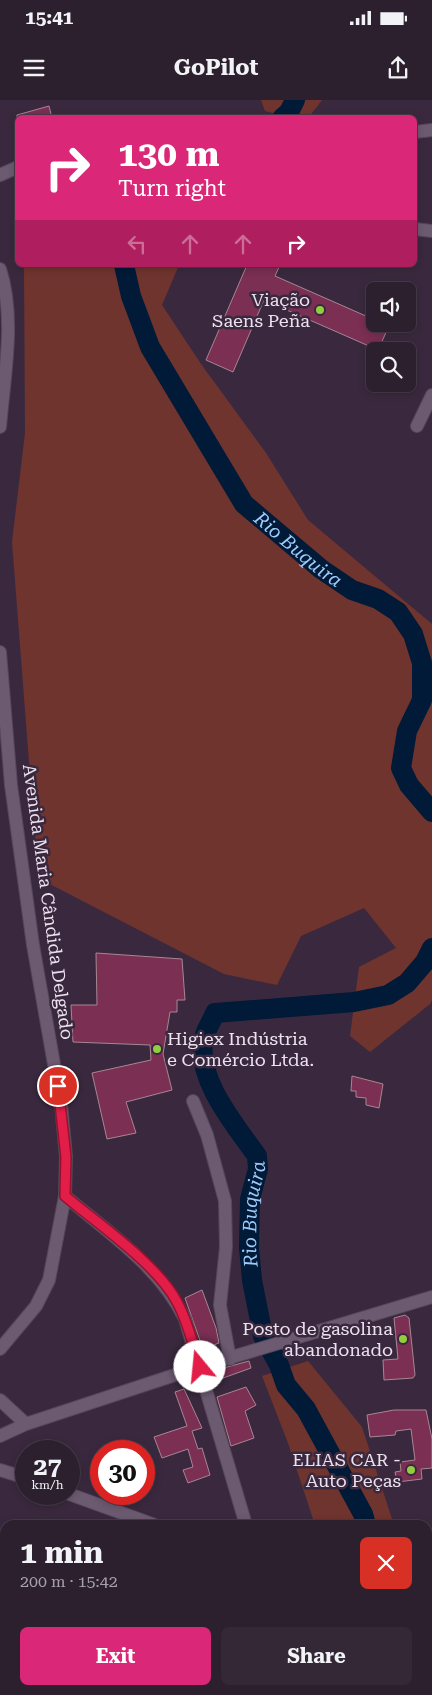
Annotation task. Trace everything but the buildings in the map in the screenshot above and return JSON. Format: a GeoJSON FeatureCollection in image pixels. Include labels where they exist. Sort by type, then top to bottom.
{"type":"FeatureCollection","features":[{"type":"Feature","properties":{"kind":"street"},"geometry":{"type":"LineString","coordinates":[[417,132],[432,130]]}},
{"type":"Feature","properties":{"kind":"street"},"geometry":{"type":"LineString","coordinates":[[0,175],[15,168]]}},
{"type":"Feature","properties":{"kind":"street"},"geometry":{"type":"LineString","coordinates":[[417,229],[432,231]]}},
{"type":"Feature","properties":{"kind":"street"},"geometry":{"type":"LineString","coordinates":[[0,269],[6,303],[7,337],[0,427]]}},
{"type":"Feature","properties":{"kind":"street"},"geometry":{"type":"LineString","coordinates":[[417,426],[432,395]]}},
{"type":"Feature","properties":{"kind":"street","name":"Avenida Maria Cândida Delgado"},"geometry":{"type":"LineString","coordinates":[[0,652],[14,804],[33,945],[61,1104],[66,1157],[65,1196],[48,1280],[36,1306],[0,1349]]}},
{"type":"Feature","properties":{"kind":"street"},"geometry":{"type":"LineString","coordinates":[[193,1101],[207,1135],[225,1201],[226,1247],[220,1305],[230,1359]]}},
{"type":"Feature","properties":{"kind":"street"},"geometry":{"type":"LineString","coordinates":[[65,1196],[130,1250],[164,1284],[176,1300],[185,1319],[200,1367],[245,1520]]}},
{"type":"Feature","properties":{"kind":"street"},"geometry":{"type":"LineString","coordinates":[[0,1436],[26,1424],[200,1367],[245,1355],[432,1297]]}},
{"type":"Feature","properties":{"kind":"street"},"geometry":{"type":"LineString","coordinates":[[0,1400],[26,1424]]}},
{"type":"Feature","properties":{"kind":"street"},"geometry":{"type":"LineString","coordinates":[[0,1469],[15,1474]]}},
{"type":"Feature","properties":{"kind":"street"},"geometry":{"type":"LineString","coordinates":[[80,1498],[142,1520]]}},
{"type":"Feature","properties":{"kind":"shaded area"},"geometry":{"type":"Polygon","coordinates":[[[261,100],[322,100],[311,115],[280,115],[265,111],[261,100]]]}},
{"type":"Feature","properties":{"kind":"shaded area"},"geometry":{"type":"Polygon","coordinates":[[[24,267],[178,267],[162,305],[201,364],[266,453],[308,520],[432,624],[432,1000],[430,1004],[370,1052],[350,1036],[359,967],[396,948],[364,908],[301,936],[277,985],[224,974],[38,878],[12,542],[25,433],[24,267]]]}},
{"type":"Feature","properties":{"kind":"shaded area"},"geometry":{"type":"Polygon","coordinates":[[[308,1361],[362,1427],[392,1520],[313,1520],[288,1443],[262,1376],[308,1361]]]}},
{"type":"Feature","properties":{"kind":"waterway","name":"Rio Buquira"},"geometry":{"type":"LineString","coordinates":[[286,115],[295,100]]}},
{"type":"Feature","properties":{"kind":"waterway","name":"Rio Buquira"},"geometry":{"type":"LineString","coordinates":[[124,267],[131,296],[150,347],[244,504],[321,569],[352,590],[378,599],[398,612],[413,634],[422,663],[422,700],[407,731],[401,768],[409,785],[432,812]]}},
{"type":"Feature","properties":{"kind":"waterway","name":"Rio Buquira"},"geometry":{"type":"LineString","coordinates":[[365,1520],[306,1409],[286,1385],[279,1365],[263,1336],[252,1280],[249,1248],[250,1199],[258,1169],[257,1156],[228,1116],[211,1085],[205,1069],[204,1038],[215,1013],[354,1002],[388,995],[407,983],[425,962],[432,948]]}},
{"type":"Feature","properties":{"kind":"place","name":"Viação Saens Peña"},"geometry":{"type":"Point","coordinates":[320,310]}},
{"type":"Feature","properties":{"kind":"place","name":"Higiex Indústria e Comércio Ltda."},"geometry":{"type":"Point","coordinates":[157,1049]}},
{"type":"Feature","properties":{"kind":"place","name":"Posto de gasolina abandonado"},"geometry":{"type":"Point","coordinates":[403,1339]}},
{"type":"Feature","properties":{"kind":"place","name":"ELIAS CAR - Auto Peças"},"geometry":{"type":"Point","coordinates":[411,1470]}},
{"type":"Feature","properties":{"kind":"route"},"geometry":{"type":"LineString","coordinates":[[58,1086],[66,1157],[65,1196],[130,1250],[164,1284],[176,1300],[185,1319],[200,1367]]}}]}
